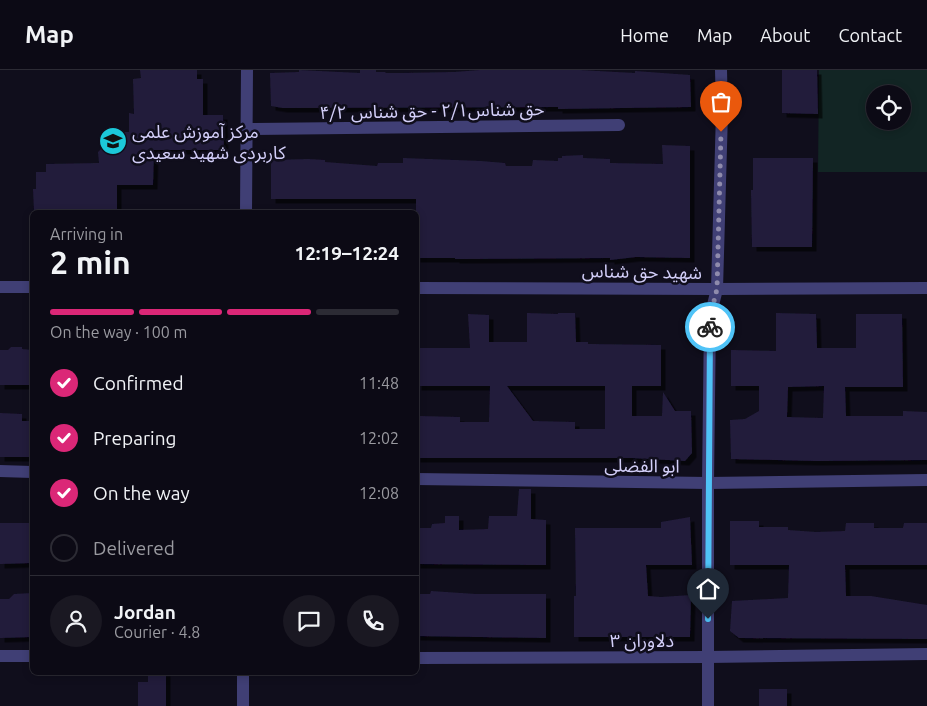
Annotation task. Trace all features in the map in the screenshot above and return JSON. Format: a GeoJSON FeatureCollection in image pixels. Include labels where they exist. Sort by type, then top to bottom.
{"type":"FeatureCollection","features":[{"type":"Feature","properties":{"kind":"street"},"geometry":{"type":"LineString","coordinates":[[246,210],[247,70]]}},
{"type":"Feature","properties":{"kind":"street"},"geometry":{"type":"LineString","coordinates":[[708,706],[710,317],[717,289],[722,112],[721,70]]}},
{"type":"Feature","properties":{"kind":"street","name":"حق شناس۲/۱ - حق شناس ۴/۲"},"geometry":{"type":"LineString","coordinates":[[246,129],[619,125]]}},
{"type":"Feature","properties":{"kind":"street"},"geometry":{"type":"LineString","coordinates":[[0,287],[30,287]]}},
{"type":"Feature","properties":{"kind":"street","name":"شهید حق شناس"},"geometry":{"type":"LineString","coordinates":[[419,288],[927,288]]}},
{"type":"Feature","properties":{"kind":"street"},"geometry":{"type":"LineString","coordinates":[[0,471],[30,472]]}},
{"type":"Feature","properties":{"kind":"street","name":"ابو الفضلی"},"geometry":{"type":"LineString","coordinates":[[419,479],[708,483],[927,480]]}},
{"type":"Feature","properties":{"kind":"street","name":"دلاوران ۳"},"geometry":{"type":"LineString","coordinates":[[419,658],[707,658],[927,654]]}},
{"type":"Feature","properties":{"kind":"street"},"geometry":{"type":"LineString","coordinates":[[0,656],[30,656]]}},
{"type":"Feature","properties":{"kind":"street"},"geometry":{"type":"LineString","coordinates":[[243,675],[243,706]]}},
{"type":"Feature","properties":{"kind":"green space"},"geometry":{"type":"Polygon","coordinates":[[[819,70],[927,70],[927,172],[818,172],[819,70]]]}},
{"type":"Feature","properties":{"kind":"building"},"geometry":{"type":"Polygon","coordinates":[[[140,70],[197,70],[197,79],[203,79],[203,115],[223,115],[224,150],[154,150],[153,185],[117,185],[117,210],[34,210],[33,189],[36,189],[36,172],[46,172],[46,164],[99,163],[98,152],[118,132],[129,132],[129,113],[134,114],[133,79],[141,78],[140,70]]]}},
{"type":"Feature","properties":{"kind":"building"},"geometry":{"type":"Polygon","coordinates":[[[299,70],[360,73],[360,70],[376,70],[376,72],[402,73],[480,70],[579,70],[635,73],[635,71],[690,75],[691,107],[558,109],[558,107],[283,108],[271,106],[270,73],[299,72],[299,70]]]}},
{"type":"Feature","properties":{"kind":"building"},"geometry":{"type":"Polygon","coordinates":[[[782,70],[817,70],[818,114],[782,113],[782,70]]]}},
{"type":"Feature","properties":{"kind":"building"},"geometry":{"type":"Polygon","coordinates":[[[662,145],[690,146],[690,258],[636,257],[610,260],[610,258],[419,258],[419,210],[416,210],[416,199],[271,199],[271,160],[308,159],[377,166],[378,163],[403,163],[403,158],[481,161],[505,163],[506,166],[532,166],[533,160],[558,161],[558,158],[562,158],[562,156],[583,155],[583,158],[610,159],[610,163],[663,164],[662,145]]]}},
{"type":"Feature","properties":{"kind":"building"},"geometry":{"type":"Polygon","coordinates":[[[753,158],[813,158],[812,247],[752,247],[751,190],[753,190],[753,158]]]}},
{"type":"Feature","properties":{"kind":"building"},"geometry":{"type":"Polygon","coordinates":[[[527,313],[575,313],[576,342],[588,342],[588,344],[661,345],[661,386],[632,386],[632,416],[662,416],[663,392],[675,411],[691,411],[692,453],[685,461],[632,458],[419,458],[419,416],[460,417],[460,422],[489,422],[490,386],[419,386],[419,348],[470,348],[468,314],[489,315],[489,342],[527,342],[527,313]],[[507,386],[533,421],[575,422],[575,429],[605,429],[605,386],[507,386]]]}},
{"type":"Feature","properties":{"kind":"building"},"geometry":{"type":"Polygon","coordinates":[[[776,313],[816,314],[817,348],[856,348],[856,314],[902,314],[903,387],[845,387],[846,416],[903,416],[903,411],[927,412],[927,460],[817,461],[731,459],[730,420],[745,419],[759,411],[759,386],[731,386],[731,350],[776,351],[776,313]],[[824,386],[788,387],[787,417],[823,418],[824,386]]]}},
{"type":"Feature","properties":{"kind":"building"},"geometry":{"type":"Polygon","coordinates":[[[11,347],[22,347],[22,349],[30,350],[30,385],[0,385],[0,350],[8,350],[11,347]]]}},
{"type":"Feature","properties":{"kind":"building"},"geometry":{"type":"Polygon","coordinates":[[[0,413],[22,414],[22,421],[30,421],[30,457],[0,457],[0,413]]]}},
{"type":"Feature","properties":{"kind":"building"},"geometry":{"type":"Polygon","coordinates":[[[519,489],[531,489],[531,519],[546,520],[546,565],[419,564],[419,528],[431,528],[432,524],[445,523],[445,516],[459,516],[459,530],[488,529],[489,516],[517,516],[519,489]]]}},
{"type":"Feature","properties":{"kind":"building"},"geometry":{"type":"Polygon","coordinates":[[[690,517],[692,565],[646,565],[648,596],[691,595],[690,637],[574,637],[574,596],[576,596],[575,528],[661,528],[661,522],[690,517]]]}},
{"type":"Feature","properties":{"kind":"building"},"geometry":{"type":"Polygon","coordinates":[[[730,521],[759,521],[759,527],[788,527],[788,530],[816,532],[845,531],[846,523],[874,523],[874,528],[903,528],[904,523],[927,523],[927,565],[845,565],[846,596],[871,596],[927,605],[927,639],[739,638],[730,631],[732,601],[788,598],[789,565],[730,565],[730,521]]]}},
{"type":"Feature","properties":{"kind":"building"},"geometry":{"type":"Polygon","coordinates":[[[0,523],[30,523],[30,563],[0,564],[0,523]]]}},
{"type":"Feature","properties":{"kind":"building"},"geometry":{"type":"Polygon","coordinates":[[[431,591],[476,594],[546,594],[546,638],[419,636],[419,594],[430,594],[431,591]]]}},
{"type":"Feature","properties":{"kind":"building"},"geometry":{"type":"Polygon","coordinates":[[[30,593],[30,637],[0,638],[0,599],[9,599],[14,594],[30,593]]]}},
{"type":"Feature","properties":{"kind":"building"},"geometry":{"type":"Polygon","coordinates":[[[148,675],[166,675],[166,706],[138,706],[138,682],[148,682],[148,675]]]}},
{"type":"Feature","properties":{"kind":"building"},"geometry":{"type":"Polygon","coordinates":[[[759,689],[787,689],[787,706],[759,706],[759,689]]]}},
{"type":"Feature","properties":{"kind":"way so far"},"geometry":{"type":"LineString","coordinates":[[710,327],[710,317],[717,289],[721,132]]}},
{"type":"Feature","properties":{"kind":"place","name":"مرکز آموزش علمی کاربردی شهید سعیدی"},"geometry":{"type":"Point","coordinates":[113,141]}},
{"type":"Feature","properties":{"kind":"route"},"geometry":{"type":"LineString","coordinates":[[708,619],[710,327]]}}]}
